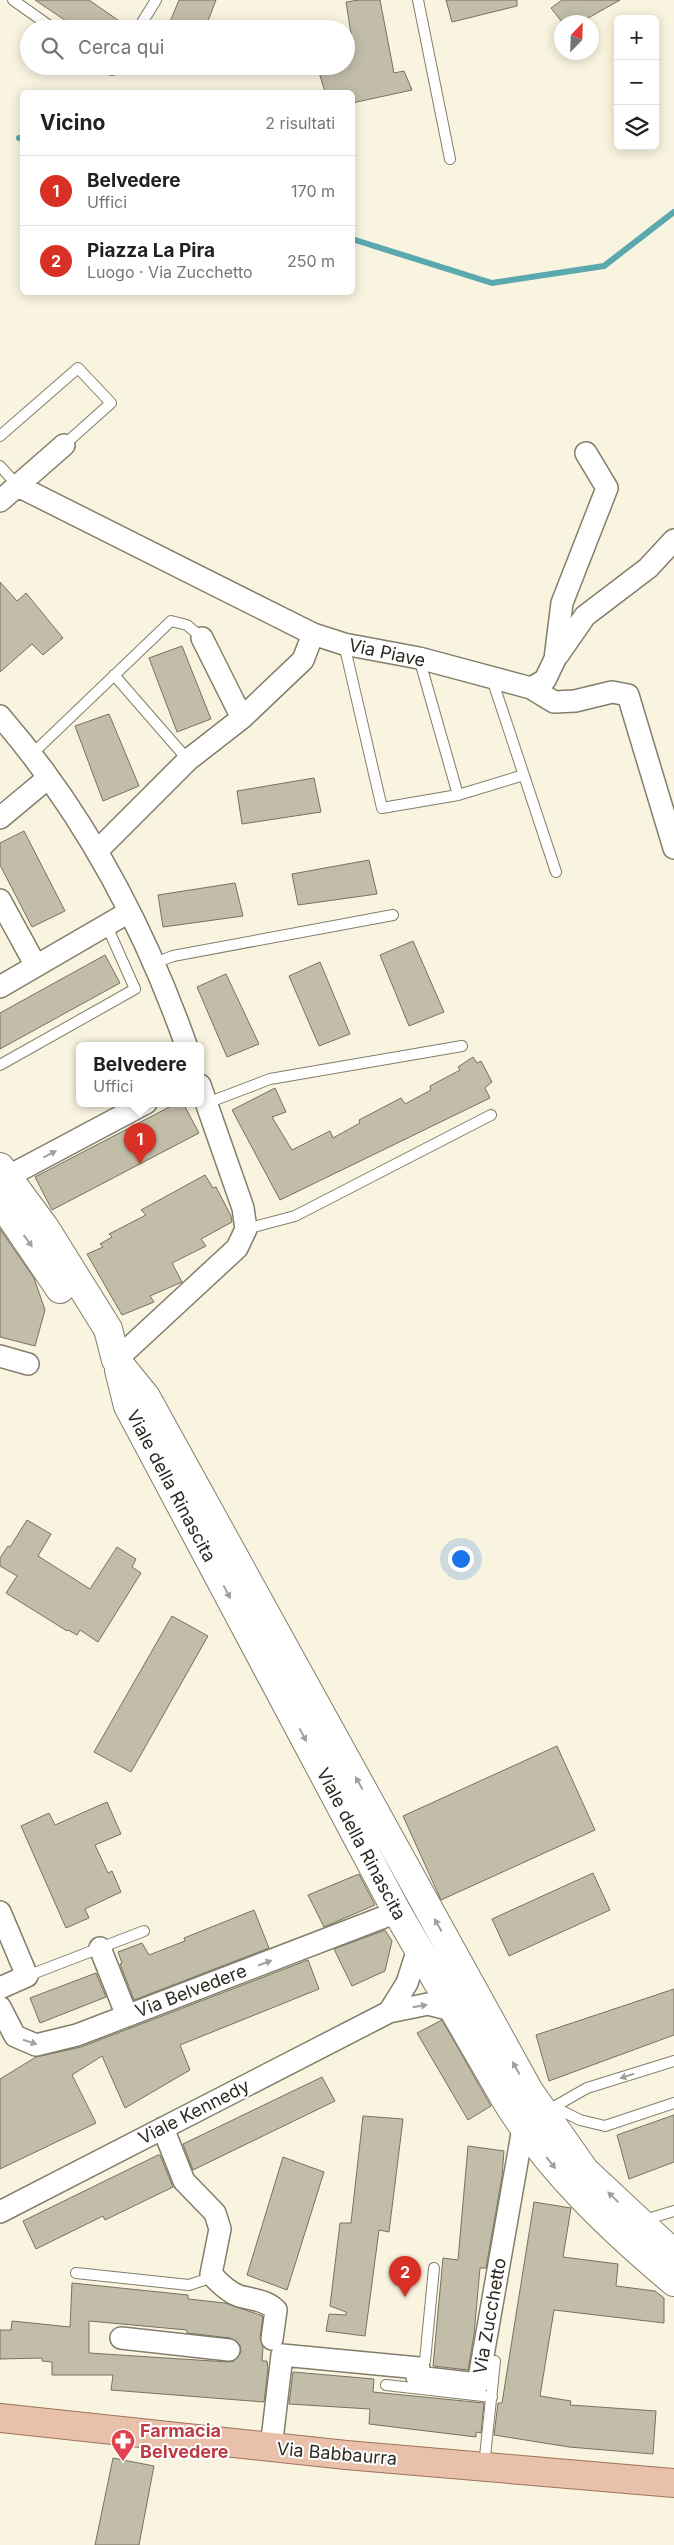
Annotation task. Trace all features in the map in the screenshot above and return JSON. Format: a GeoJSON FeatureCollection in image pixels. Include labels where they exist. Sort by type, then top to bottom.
{"type":"FeatureCollection","features":[{"type":"Feature","properties":{"kind":"main road","name":"Via Babbaurra"},"geometry":{"type":"LineString","coordinates":[[0,2418],[271,2448],[674,2483]]}},
{"type":"Feature","properties":{"kind":"street"},"geometry":{"type":"LineString","coordinates":[[0,501],[64,445]]}},
{"type":"Feature","properties":{"kind":"street"},"geometry":{"type":"LineString","coordinates":[[556,659],[562,603],[606,488],[586,453]]}},
{"type":"Feature","properties":{"kind":"street","name":"Via Piave"},"geometry":{"type":"LineString","coordinates":[[18,486],[313,634],[344,644],[419,658],[531,688],[554,702],[575,701],[612,692],[628,695],[674,848]]}},
{"type":"Feature","properties":{"kind":"street"},"geometry":{"type":"LineString","coordinates":[[531,688],[545,680],[556,659],[585,616],[648,568],[674,540]]}},
{"type":"Feature","properties":{"kind":"street"},"geometry":{"type":"LineString","coordinates":[[98,850],[188,760],[242,718],[303,660],[313,634]]}},
{"type":"Feature","properties":{"kind":"street"},"geometry":{"type":"LineString","coordinates":[[202,638],[242,718]]}},
{"type":"Feature","properties":{"kind":"street"},"geometry":{"type":"LineString","coordinates":[[1,719],[48,778],[98,850],[155,963],[185,1042]]}},
{"type":"Feature","properties":{"kind":"street"},"geometry":{"type":"LineString","coordinates":[[0,818],[48,778]]}},
{"type":"Feature","properties":{"kind":"street"},"geometry":{"type":"LineString","coordinates":[[0,900],[36,966]]}},
{"type":"Feature","properties":{"kind":"street"},"geometry":{"type":"LineString","coordinates":[[0,987],[129,912]]}},
{"type":"Feature","properties":{"kind":"street"},"geometry":{"type":"LineString","coordinates":[[116,1360],[237,1248],[246,1229],[243,1208],[204,1094]]}},
{"type":"Feature","properties":{"kind":"street"},"geometry":{"type":"LineString","coordinates":[[2,1182],[139,1107]]}},
{"type":"Feature","properties":{"kind":"street","name":"Viale della Rinascita"},"geometry":{"type":"LineString","coordinates":[[2,1182],[42,1260],[94,1343],[116,1360],[146,1397],[524,2083],[568,2184],[639,2252],[674,2282]]}},
{"type":"Feature","properties":{"kind":"street"},"geometry":{"type":"LineString","coordinates":[[0,1356],[28,1364]]}},
{"type":"Feature","properties":{"kind":"street","name":"Viale della Rinascita"},"geometry":{"type":"LineString","coordinates":[[116,1360],[128,1406],[397,1912],[452,2010],[585,2171],[674,2254]]}},
{"type":"Feature","properties":{"kind":"street"},"geometry":{"type":"LineString","coordinates":[[0,1912],[27,1976],[0,1988]]}},
{"type":"Feature","properties":{"kind":"street","name":"Via Belvedere"},"geometry":{"type":"LineString","coordinates":[[0,2007],[15,2036],[36,2045],[77,2035],[397,1912]]}},
{"type":"Feature","properties":{"kind":"street"},"geometry":{"type":"LineString","coordinates":[[100,1948],[127,2016]]}},
{"type":"Feature","properties":{"kind":"street"},"geometry":{"type":"LineString","coordinates":[[389,2012],[407,1983],[418,1949]]}},
{"type":"Feature","properties":{"kind":"street","name":"Viale Kennedy"},"geometry":{"type":"LineString","coordinates":[[0,2212],[389,2012],[428,2004],[452,2010]]}},
{"type":"Feature","properties":{"kind":"street","name":"Via Zucchetto"},"geometry":{"type":"LineString","coordinates":[[419,2368],[417,2377],[478,2384],[540,2116]]}},
{"type":"Feature","properties":{"kind":"street"},"geometry":{"type":"LineString","coordinates":[[163,2128],[184,2181],[215,2213],[220,2229],[211,2274],[222,2286],[238,2295],[269,2303],[276,2310],[272,2339]]}},
{"type":"Feature","properties":{"kind":"street"},"geometry":{"type":"LineString","coordinates":[[121,2338],[229,2350]]}},
{"type":"Feature","properties":{"kind":"street"},"geometry":{"type":"LineString","coordinates":[[271,2448],[282,2355],[419,2368]]}},
{"type":"Feature","properties":{"kind":"lane"},"geometry":{"type":"LineString","coordinates":[[13,0],[41,20]]}},
{"type":"Feature","properties":{"kind":"lane"},"geometry":{"type":"LineString","coordinates":[[144,20],[156,0]]}},
{"type":"Feature","properties":{"kind":"lane"},"geometry":{"type":"LineString","coordinates":[[418,0],[450,159]]}},
{"type":"Feature","properties":{"kind":"lane"},"geometry":{"type":"LineString","coordinates":[[0,436],[78,368],[111,404],[64,445]]}},
{"type":"Feature","properties":{"kind":"lane"},"geometry":{"type":"LineString","coordinates":[[0,466],[18,486]]}},
{"type":"Feature","properties":{"kind":"lane"},"geometry":{"type":"LineString","coordinates":[[30,755],[171,621],[188,625],[202,638]]}},
{"type":"Feature","properties":{"kind":"lane"},"geometry":{"type":"LineString","coordinates":[[344,644],[382,808],[458,794],[524,775]]}},
{"type":"Feature","properties":{"kind":"lane"},"geometry":{"type":"LineString","coordinates":[[419,658],[458,794]]}},
{"type":"Feature","properties":{"kind":"lane"},"geometry":{"type":"LineString","coordinates":[[114,675],[188,760]]}},
{"type":"Feature","properties":{"kind":"lane"},"geometry":{"type":"LineString","coordinates":[[492,679],[556,872]]}},
{"type":"Feature","properties":{"kind":"lane"},"geometry":{"type":"LineString","coordinates":[[155,963],[173,956],[393,915]]}},
{"type":"Feature","properties":{"kind":"lane"},"geometry":{"type":"LineString","coordinates":[[0,1065],[135,989],[106,924]]}},
{"type":"Feature","properties":{"kind":"lane"},"geometry":{"type":"LineString","coordinates":[[204,1094],[270,1078],[462,1046]]}},
{"type":"Feature","properties":{"kind":"lane"},"geometry":{"type":"LineString","coordinates":[[246,1229],[295,1216],[490,1115]]}},
{"type":"Feature","properties":{"kind":"lane"},"geometry":{"type":"LineString","coordinates":[[27,1976],[144,1931]]}},
{"type":"Feature","properties":{"kind":"lane"},"geometry":{"type":"LineString","coordinates":[[540,2116],[587,2088],[674,2061]]}},
{"type":"Feature","properties":{"kind":"lane"},"geometry":{"type":"LineString","coordinates":[[540,2116],[580,2120],[605,2126],[674,2103]]}},
{"type":"Feature","properties":{"kind":"lane"},"geometry":{"type":"LineString","coordinates":[[638,2222],[674,2211]]}},
{"type":"Feature","properties":{"kind":"lane"},"geometry":{"type":"LineString","coordinates":[[419,2368],[425,2361],[434,2268]]}},
{"type":"Feature","properties":{"kind":"lane"},"geometry":{"type":"LineString","coordinates":[[76,2273],[189,2285],[204,2280],[211,2274]]}},
{"type":"Feature","properties":{"kind":"lane"},"geometry":{"type":"LineString","coordinates":[[484,2467],[495,2361]]}},
{"type":"Feature","properties":{"kind":"lane"},"geometry":{"type":"LineString","coordinates":[[386,2385],[492,2397]]}},
{"type":"Feature","properties":{"kind":"building"},"geometry":{"type":"Polygon","coordinates":[[[35,0],[89,0],[118,20],[65,20],[35,0]]]}},
{"type":"Feature","properties":{"kind":"building"},"geometry":{"type":"Polygon","coordinates":[[[179,0],[216,0],[208,20],[171,20],[179,0]]]}},
{"type":"Feature","properties":{"kind":"building"},"geometry":{"type":"Polygon","coordinates":[[[380,0],[394,73],[404,71],[412,90],[355,102],[355,90],[324,90],[320,75],[355,75],[355,20],[349,20],[346,2],[380,0]]]}},
{"type":"Feature","properties":{"kind":"building"},"geometry":{"type":"Polygon","coordinates":[[[446,0],[517,0],[517,6],[452,22],[446,0]]]}},
{"type":"Feature","properties":{"kind":"building"},"geometry":{"type":"Polygon","coordinates":[[[562,0],[620,0],[593,15],[556,15],[551,8],[562,0]]]}},
{"type":"Feature","properties":{"kind":"building"},"geometry":{"type":"Polygon","coordinates":[[[0,582],[17,601],[26,593],[63,638],[43,655],[32,644],[0,672],[0,582]]]}},
{"type":"Feature","properties":{"kind":"building"},"geometry":{"type":"Polygon","coordinates":[[[182,646],[211,719],[177,732],[149,658],[182,646]]]}},
{"type":"Feature","properties":{"kind":"building"},"geometry":{"type":"Polygon","coordinates":[[[109,714],[139,786],[103,801],[75,726],[109,714]]]}},
{"type":"Feature","properties":{"kind":"building"},"geometry":{"type":"Polygon","coordinates":[[[314,778],[321,812],[242,824],[237,791],[314,778]]]}},
{"type":"Feature","properties":{"kind":"building"},"geometry":{"type":"Polygon","coordinates":[[[24,831],[65,911],[32,927],[0,865],[0,843],[24,831]]]}},
{"type":"Feature","properties":{"kind":"building"},"geometry":{"type":"Polygon","coordinates":[[[369,860],[377,894],[298,905],[292,874],[369,860]]]}},
{"type":"Feature","properties":{"kind":"building"},"geometry":{"type":"Polygon","coordinates":[[[235,883],[243,916],[163,927],[158,895],[235,883]]]}},
{"type":"Feature","properties":{"kind":"building"},"geometry":{"type":"Polygon","coordinates":[[[413,941],[444,1012],[409,1026],[380,955],[413,941]]]}},
{"type":"Feature","properties":{"kind":"building"},"geometry":{"type":"Polygon","coordinates":[[[105,955],[120,983],[0,1049],[0,1013],[105,955]]]}},
{"type":"Feature","properties":{"kind":"building"},"geometry":{"type":"Polygon","coordinates":[[[320,962],[350,1034],[319,1046],[289,976],[320,962]]]}},
{"type":"Feature","properties":{"kind":"building"},"geometry":{"type":"Polygon","coordinates":[[[226,974],[259,1044],[227,1057],[197,987],[226,974]]]}},
{"type":"Feature","properties":{"kind":"building"},"geometry":{"type":"Polygon","coordinates":[[[473,1057],[477,1063],[481,1061],[492,1082],[485,1088],[490,1098],[280,1200],[232,1110],[275,1088],[286,1112],[272,1117],[292,1150],[330,1131],[333,1138],[360,1123],[359,1120],[401,1098],[405,1104],[431,1090],[430,1086],[460,1070],[458,1067],[473,1057]]]}},
{"type":"Feature","properties":{"kind":"building"},"geometry":{"type":"Polygon","coordinates":[[[169,1107],[185,1107],[199,1133],[52,1210],[35,1177],[169,1107]]]}},
{"type":"Feature","properties":{"kind":"building"},"geometry":{"type":"Polygon","coordinates":[[[205,1175],[213,1188],[216,1187],[231,1216],[232,1222],[201,1239],[206,1246],[172,1263],[182,1282],[150,1296],[154,1302],[122,1315],[87,1254],[103,1247],[100,1244],[112,1237],[109,1234],[146,1215],[141,1210],[205,1175]]]}},
{"type":"Feature","properties":{"kind":"building"},"geometry":{"type":"Polygon","coordinates":[[[0,1229],[34,1278],[45,1310],[35,1346],[0,1337],[0,1229]]]}},
{"type":"Feature","properties":{"kind":"building"},"geometry":{"type":"Polygon","coordinates":[[[27,1520],[51,1534],[38,1556],[90,1589],[117,1547],[136,1559],[132,1567],[141,1573],[98,1642],[80,1630],[77,1635],[67,1631],[6,1593],[17,1576],[0,1566],[0,1558],[8,1546],[10,1547],[27,1520]]]}},
{"type":"Feature","properties":{"kind":"building"},"geometry":{"type":"Polygon","coordinates":[[[172,1616],[208,1636],[131,1772],[94,1752],[172,1616]]]}},
{"type":"Feature","properties":{"kind":"building"},"geometry":{"type":"Polygon","coordinates":[[[557,1746],[595,1830],[441,1900],[403,1816],[557,1746]]]}},
{"type":"Feature","properties":{"kind":"building"},"geometry":{"type":"Polygon","coordinates":[[[107,1802],[121,1834],[95,1845],[108,1873],[112,1871],[121,1892],[85,1909],[89,1918],[66,1928],[21,1826],[49,1813],[55,1825],[107,1802]]]}},
{"type":"Feature","properties":{"kind":"building"},"geometry":{"type":"Polygon","coordinates":[[[593,1873],[610,1910],[509,1956],[492,1919],[593,1873]]]}},
{"type":"Feature","properties":{"kind":"building"},"geometry":{"type":"Polygon","coordinates":[[[359,1874],[375,1905],[324,1927],[308,1895],[359,1874]]]}},
{"type":"Feature","properties":{"kind":"building"},"geometry":{"type":"Polygon","coordinates":[[[254,1910],[269,1948],[134,2000],[120,1964],[122,1963],[118,1952],[142,1943],[149,1955],[185,1941],[184,1938],[254,1910]]]}},
{"type":"Feature","properties":{"kind":"building"},"geometry":{"type":"Polygon","coordinates":[[[385,1930],[392,1941],[385,1971],[352,1986],[334,1949],[385,1930]]]}},
{"type":"Feature","properties":{"kind":"building"},"geometry":{"type":"Polygon","coordinates":[[[308,1960],[319,1989],[180,2045],[190,2070],[125,2108],[102,2056],[72,2075],[96,2123],[0,2169],[0,2079],[36,2057],[81,2047],[308,1960]]]}},
{"type":"Feature","properties":{"kind":"building"},"geometry":{"type":"Polygon","coordinates":[[[96,1973],[106,1997],[40,2023],[30,1998],[96,1973]]]}},
{"type":"Feature","properties":{"kind":"building"},"geometry":{"type":"Polygon","coordinates":[[[674,1989],[674,2035],[549,2081],[536,2035],[674,1989]]]}},
{"type":"Feature","properties":{"kind":"building"},"geometry":{"type":"Polygon","coordinates":[[[442,2020],[491,2106],[468,2120],[417,2033],[442,2020]]]}},
{"type":"Feature","properties":{"kind":"building"},"geometry":{"type":"Polygon","coordinates":[[[322,2077],[335,2101],[193,2170],[183,2144],[322,2077]]]}},
{"type":"Feature","properties":{"kind":"building"},"geometry":{"type":"Polygon","coordinates":[[[674,2115],[674,2162],[629,2179],[617,2135],[674,2115]]]}},
{"type":"Feature","properties":{"kind":"building"},"geometry":{"type":"Polygon","coordinates":[[[363,2116],[403,2119],[389,2232],[379,2230],[365,2336],[326,2331],[329,2314],[346,2315],[346,2312],[330,2306],[340,2223],[351,2223],[363,2116]]]}},
{"type":"Feature","properties":{"kind":"building"},"geometry":{"type":"Polygon","coordinates":[[[468,2146],[504,2151],[502,2177],[486,2268],[480,2268],[474,2335],[468,2370],[433,2366],[443,2258],[458,2260],[468,2146]]]}},
{"type":"Feature","properties":{"kind":"building"},"geometry":{"type":"Polygon","coordinates":[[[160,2155],[173,2187],[105,2220],[103,2216],[36,2249],[23,2221],[160,2155]]]}},
{"type":"Feature","properties":{"kind":"building"},"geometry":{"type":"Polygon","coordinates":[[[283,2157],[324,2172],[287,2290],[247,2275],[283,2157]]]}},
{"type":"Feature","properties":{"kind":"building"},"geometry":{"type":"Polygon","coordinates":[[[534,2202],[571,2208],[563,2257],[618,2264],[616,2286],[655,2291],[664,2298],[664,2323],[554,2310],[540,2396],[571,2401],[570,2405],[656,2411],[653,2454],[569,2447],[494,2435],[498,2403],[502,2403],[534,2202]]]}},
{"type":"Feature","properties":{"kind":"building"},"geometry":{"type":"Polygon","coordinates":[[[72,2283],[188,2295],[188,2299],[225,2303],[263,2316],[260,2338],[263,2347],[262,2361],[267,2361],[268,2369],[264,2402],[111,2390],[113,2375],[52,2375],[52,2362],[42,2361],[42,2358],[0,2359],[0,2330],[11,2330],[12,2321],[70,2327],[72,2283]],[[89,2321],[89,2353],[228,2362],[234,2361],[241,2352],[240,2345],[230,2338],[187,2333],[187,2330],[89,2321]]]}},
{"type":"Feature","properties":{"kind":"building"},"geometry":{"type":"Polygon","coordinates":[[[293,2372],[374,2379],[373,2392],[484,2403],[481,2433],[476,2432],[476,2437],[369,2424],[370,2409],[289,2404],[293,2372]]]}},
{"type":"Feature","properties":{"kind":"building"},"geometry":{"type":"Polygon","coordinates":[[[113,2458],[154,2466],[139,2545],[95,2545],[113,2458]]]}},
{"type":"Feature","properties":{"kind":"waterway"},"geometry":{"type":"LineString","coordinates":[[355,240],[492,283],[604,266],[674,212]]}},
{"type":"Feature","properties":{"kind":"place","name":"Belvedere"},"geometry":{"type":"Point","coordinates":[140,1164]}},
{"type":"Feature","properties":{"kind":"place","name":"Piazza La Pira"},"geometry":{"type":"Point","coordinates":[405,2297]}},
{"type":"Feature","properties":{"kind":"place","name":"Farmacia Belvedere"},"geometry":{"type":"Point","coordinates":[123,2462]}}]}
